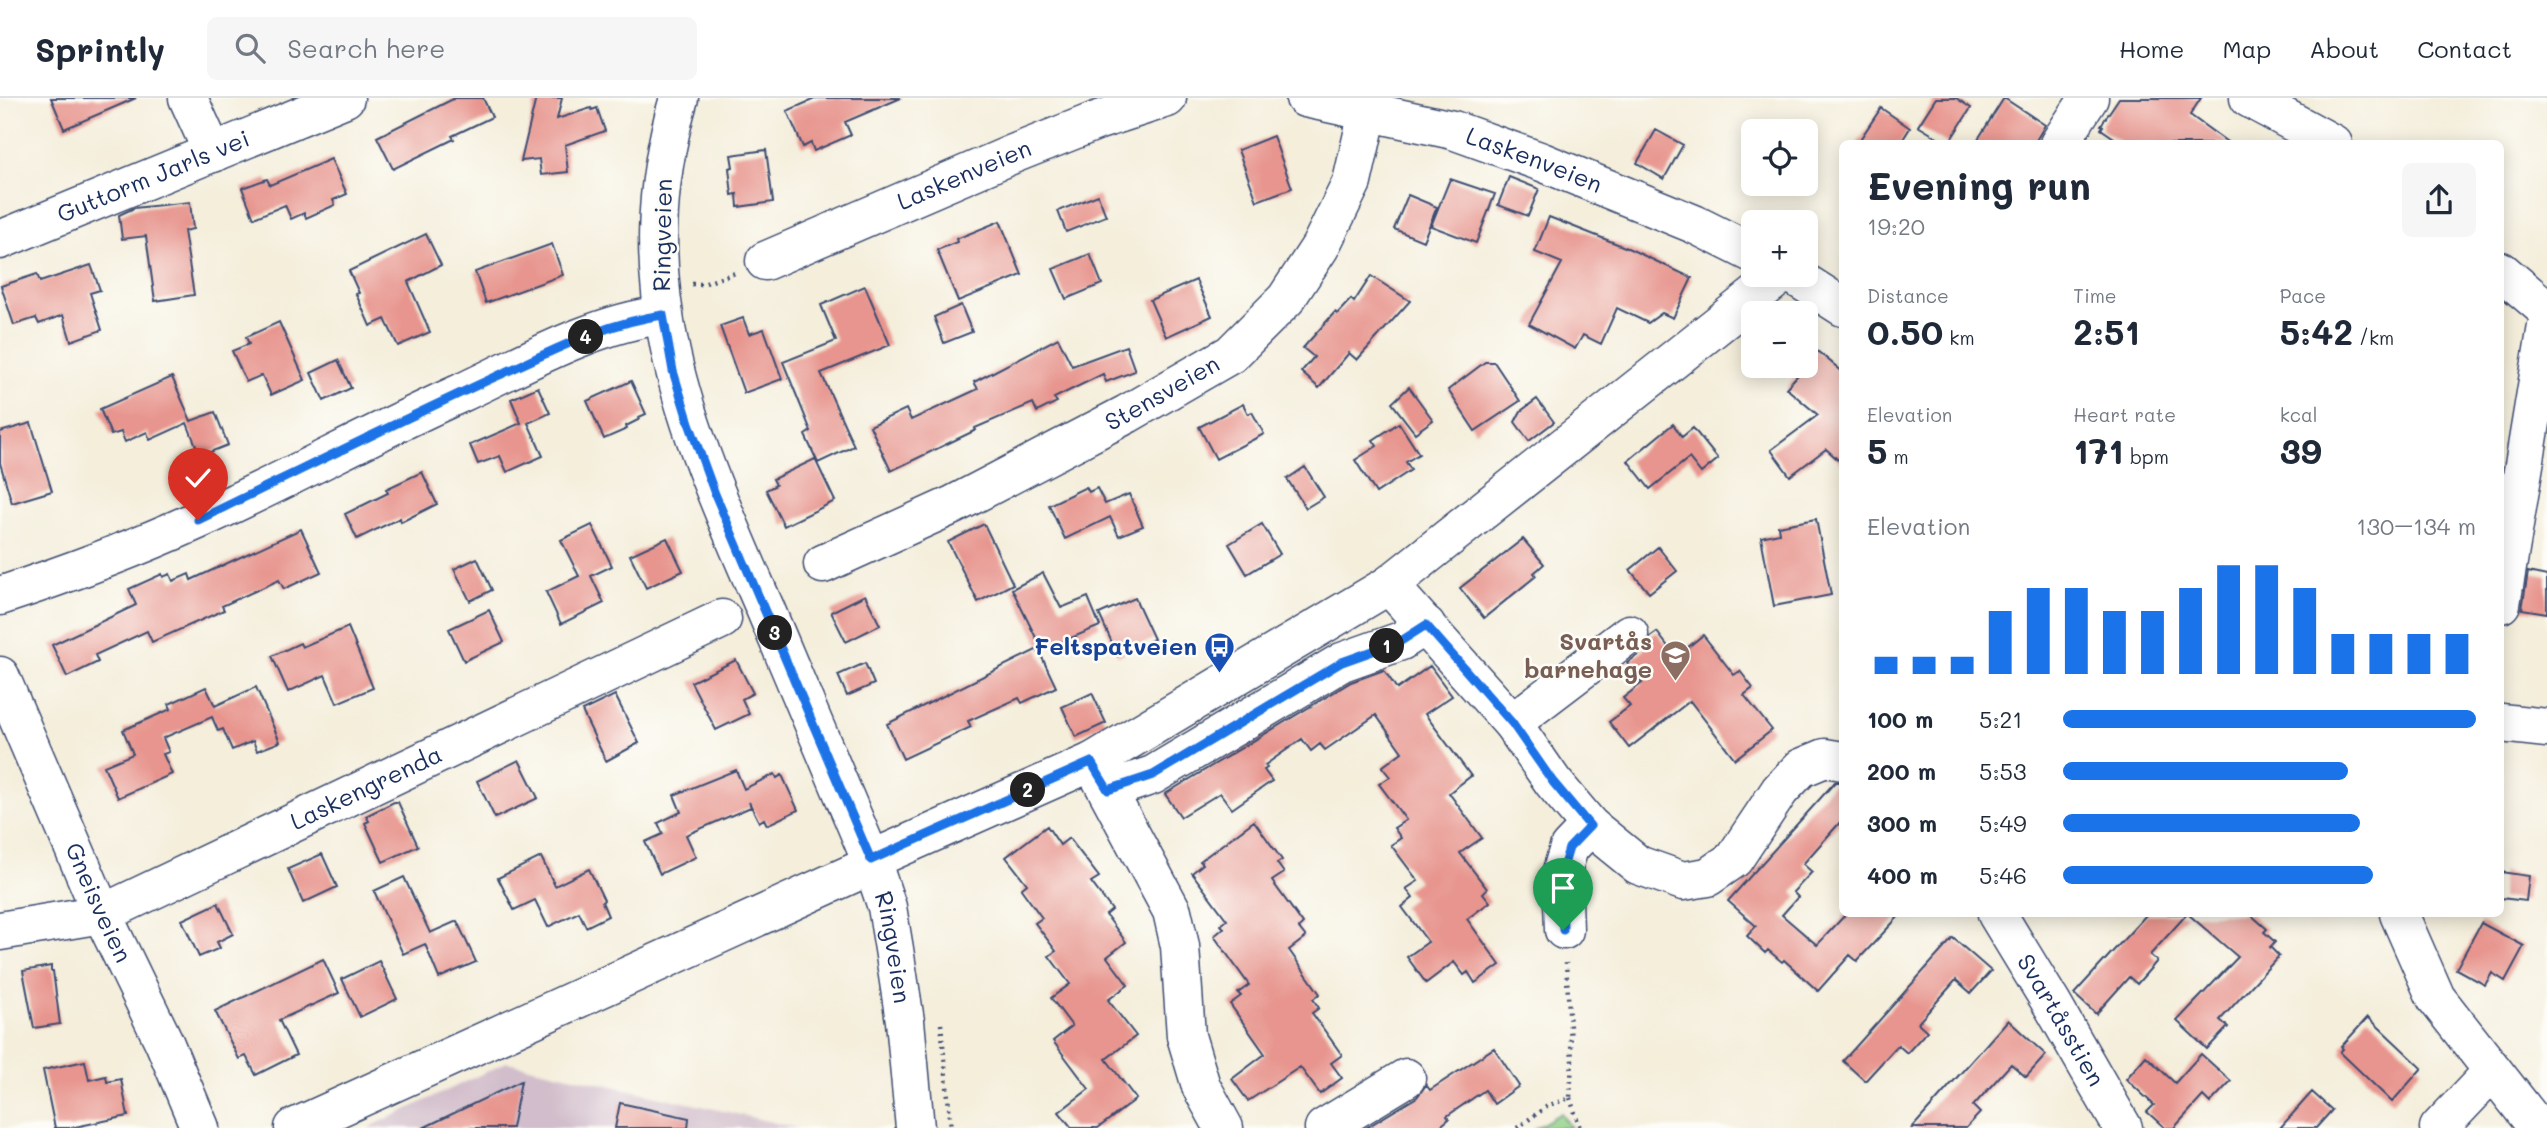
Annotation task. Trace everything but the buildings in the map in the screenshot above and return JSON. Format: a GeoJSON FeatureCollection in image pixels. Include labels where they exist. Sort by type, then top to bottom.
{"type":"FeatureCollection","features":[{"type":"Feature","properties":{"kind":"street"},"geometry":{"type":"LineString","coordinates":[[188,98],[212,153]]}},
{"type":"Feature","properties":{"kind":"street","name":"Guttorm Jarls vei"},"geometry":{"type":"LineString","coordinates":[[0,240],[345,98]]}},
{"type":"Feature","properties":{"kind":"street","name":"Ringveien"},"geometry":{"type":"LineString","coordinates":[[680,98],[665,164],[658,263],[663,315],[673,371],[715,494],[863,866],[887,908],[905,1021],[915,1128]]}},
{"type":"Feature","properties":{"kind":"street","name":"Laskenveien"},"geometry":{"type":"LineString","coordinates":[[765,261],[1013,154],[1163,98]]}},
{"type":"Feature","properties":{"kind":"street","name":"Laskenveien"},"geometry":{"type":"LineString","coordinates":[[1305,98],[1371,105],[1453,130],[1542,162],[1694,224],[1741,248]]}},
{"type":"Feature","properties":{"kind":"street"},"geometry":{"type":"LineString","coordinates":[[2062,140],[2089,98]]}},
{"type":"Feature","properties":{"kind":"street"},"geometry":{"type":"LineString","coordinates":[[2249,98],[2326,140]]}},
{"type":"Feature","properties":{"kind":"street","name":"Stensveien"},"geometry":{"type":"LineString","coordinates":[[823,564],[953,505],[1127,414],[1231,354],[1286,299],[1320,247],[1352,182],[1371,105]]}},
{"type":"Feature","properties":{"kind":"street"},"geometry":{"type":"LineString","coordinates":[[2504,274],[2547,310]]}},
{"type":"Feature","properties":{"kind":"street"},"geometry":{"type":"LineString","coordinates":[[294,1128],[863,866],[1100,776],[1389,585],[1766,287]]}},
{"type":"Feature","properties":{"kind":"street"},"geometry":{"type":"LineString","coordinates":[[1812,287],[1839,304]]}},
{"type":"Feature","properties":{"kind":"street"},"geometry":{"type":"LineString","coordinates":[[0,596],[76,571],[198,520],[414,414],[573,342],[614,326],[663,315]]}},
{"type":"Feature","properties":{"kind":"street"},"geometry":{"type":"LineString","coordinates":[[2504,586],[2547,326]]}},
{"type":"Feature","properties":{"kind":"street"},"geometry":{"type":"LineString","coordinates":[[1389,585],[1512,723],[1553,782],[1590,826],[1638,865],[1684,881],[1708,877],[1734,859],[1780,790],[1801,768],[1825,758],[1839,760]]}},
{"type":"Feature","properties":{"kind":"street","name":"Laskengrenda"},"geometry":{"type":"LineString","coordinates":[[0,931],[102,914],[722,619]]}},
{"type":"Feature","properties":{"kind":"street"},"geometry":{"type":"LineString","coordinates":[[1100,776],[1153,775],[1342,662],[1401,641],[1426,625]]}},
{"type":"Feature","properties":{"kind":"street"},"geometry":{"type":"LineString","coordinates":[[1512,723],[1629,634]]}},
{"type":"Feature","properties":{"kind":"street","name":"Gneisveien"},"geometry":{"type":"LineString","coordinates":[[0,676],[102,914],[164,1042],[200,1128]]}},
{"type":"Feature","properties":{"kind":"street"},"geometry":{"type":"LineString","coordinates":[[2504,723],[2547,728]]}},
{"type":"Feature","properties":{"kind":"street"},"geometry":{"type":"LineString","coordinates":[[1100,776],[1172,911],[1180,946],[1186,1036],[1201,1086],[1224,1128]]}},
{"type":"Feature","properties":{"kind":"street"},"geometry":{"type":"LineString","coordinates":[[1563,930],[1562,871],[1569,848],[1590,826]]}},
{"type":"Feature","properties":{"kind":"street","name":"Svartåsstien"},"geometry":{"type":"LineString","coordinates":[[1999,917],[2123,1128]]}},
{"type":"Feature","properties":{"kind":"street"},"geometry":{"type":"LineString","coordinates":[[2400,917],[2436,998],[2538,1128]]}},
{"type":"Feature","properties":{"kind":"street"},"geometry":{"type":"LineString","coordinates":[[2439,1128],[2494,1071]]}},
{"type":"Feature","properties":{"kind":"street"},"geometry":{"type":"LineString","coordinates":[[1324,1128],[1406,1078]]}},
{"type":"Feature","properties":{"kind":"path"},"geometry":{"type":"LineString","coordinates":[[688,284],[703,284],[765,261]]}},
{"type":"Feature","properties":{"kind":"path"},"geometry":{"type":"LineString","coordinates":[[1563,930],[1572,1060],[1570,1098],[1580,1128]]}},
{"type":"Feature","properties":{"kind":"path"},"geometry":{"type":"LineString","coordinates":[[1517,1128],[1549,1105],[1570,1098]]}},
{"type":"Feature","properties":{"kind":"shaded area"},"geometry":{"type":"Polygon","coordinates":[[[507,1062],[798,1128],[368,1128],[507,1062]]]}},
{"type":"Feature","properties":{"kind":"green space"},"geometry":{"type":"Polygon","coordinates":[[[1561,1113],[1571,1128],[1536,1128],[1561,1113]]]}},
{"type":"Feature","properties":{"kind":"place","name":"Feltspatveien"},"geometry":{"type":"Point","coordinates":[1220,674]}},
{"type":"Feature","properties":{"kind":"place","name":"Svartås barnehage"},"geometry":{"type":"Point","coordinates":[1675,683]}},
{"type":"Feature","properties":{"kind":"route"},"geometry":{"type":"LineString","coordinates":[[198,520],[414,414],[573,342],[614,326],[663,315],[673,371],[715,494],[871,860],[1091,762],[1108,790],[1153,775],[1342,662],[1401,641],[1426,625],[1512,723],[1553,782],[1590,826],[1569,848],[1562,871],[1563,930]]}}]}
